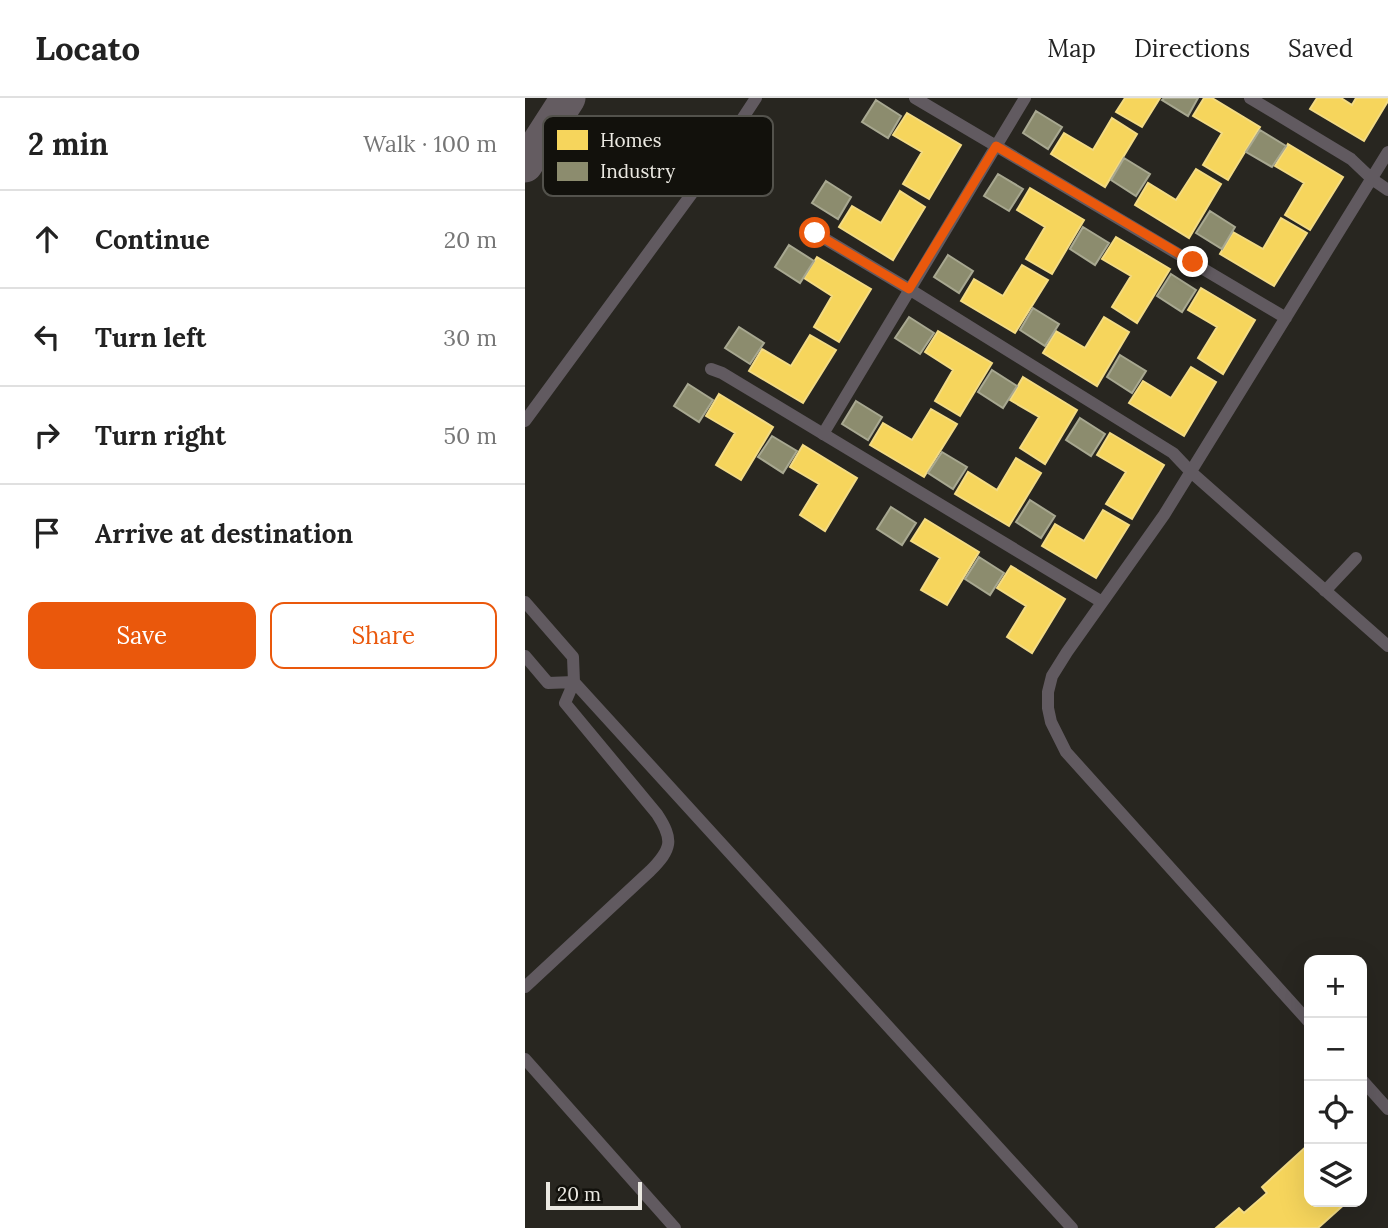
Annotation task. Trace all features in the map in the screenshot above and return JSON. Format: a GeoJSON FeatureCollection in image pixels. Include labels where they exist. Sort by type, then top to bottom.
{"type":"FeatureCollection","features":[{"type":"Feature","properties":{"kind":"main road"},"geometry":{"type":"LineString","coordinates":[[556,116],[568,98]]}},
{"type":"Feature","properties":{"kind":"main road"},"geometry":{"type":"LineString","coordinates":[[525,165],[543,137]]}},
{"type":"Feature","properties":{"kind":"lane"},"geometry":{"type":"LineString","coordinates":[[744,116],[756,98]]}},
{"type":"Feature","properties":{"kind":"lane"},"geometry":{"type":"LineString","coordinates":[[915,98],[1286,318]]}},
{"type":"Feature","properties":{"kind":"lane"},"geometry":{"type":"LineString","coordinates":[[823,435],[1025,98]]}},
{"type":"Feature","properties":{"kind":"lane"},"geometry":{"type":"LineString","coordinates":[[1250,98],[1351,159],[1371,179],[1388,190]]}},
{"type":"Feature","properties":{"kind":"lane"},"geometry":{"type":"LineString","coordinates":[[1306,1018],[1066,751],[1051,722],[1048,692],[1052,676],[1067,652],[1164,515],[1388,152]]}},
{"type":"Feature","properties":{"kind":"lane"},"geometry":{"type":"LineString","coordinates":[[525,421],[690,196]]}},
{"type":"Feature","properties":{"kind":"lane"},"geometry":{"type":"LineString","coordinates":[[815,233],[1173,453],[1191,472],[1388,646]]}},
{"type":"Feature","properties":{"kind":"lane"},"geometry":{"type":"LineString","coordinates":[[711,369],[722,373],[1102,602]]}},
{"type":"Feature","properties":{"kind":"lane"},"geometry":{"type":"LineString","coordinates":[[1325,590],[1356,558]]}},
{"type":"Feature","properties":{"kind":"lane"},"geometry":{"type":"LineString","coordinates":[[525,602],[573,657],[574,682],[565,704],[657,814],[665,827],[669,843],[664,857],[525,987]]}},
{"type":"Feature","properties":{"kind":"lane"},"geometry":{"type":"LineString","coordinates":[[525,656],[548,683],[574,682],[1072,1228]]}},
{"type":"Feature","properties":{"kind":"lane"},"geometry":{"type":"LineString","coordinates":[[525,1059],[675,1228]]}},
{"type":"Feature","properties":{"kind":"lane"},"geometry":{"type":"LineString","coordinates":[[1363,1081],[1388,1109]]}},
{"type":"Feature","properties":{"kind":"building: Homes"},"geometry":{"type":"Polygon","coordinates":[[[1125,98],[1160,98],[1142,127],[1116,112],[1125,98]]]}},
{"type":"Feature","properties":{"kind":"building: Homes"},"geometry":{"type":"Polygon","coordinates":[[[1204,98],[1212,98],[1260,127],[1228,180],[1203,165],[1222,133],[1193,116],[1204,98]]]}},
{"type":"Feature","properties":{"kind":"building: Homes"},"geometry":{"type":"Polygon","coordinates":[[[1317,98],[1341,98],[1352,105],[1356,98],[1388,98],[1388,101],[1364,141],[1310,109],[1317,98]]]}},
{"type":"Feature","properties":{"kind":"building: Homes"},"geometry":{"type":"Polygon","coordinates":[[[907,113],[961,145],[929,199],[903,184],[922,152],[893,135],[907,113]]]}},
{"type":"Feature","properties":{"kind":"building: Homes"},"geometry":{"type":"Polygon","coordinates":[[[1112,118],[1137,134],[1105,187],[1051,154],[1064,133],[1093,150],[1112,118]]]}},
{"type":"Feature","properties":{"kind":"building: Homes"},"geometry":{"type":"Polygon","coordinates":[[[1288,144],[1343,177],[1310,230],[1285,215],[1304,183],[1275,166],[1288,144]]]}},
{"type":"Feature","properties":{"kind":"building: Homes"},"geometry":{"type":"Polygon","coordinates":[[[1196,169],[1221,184],[1189,238],[1135,205],[1148,183],[1176,200],[1196,169]]]}},
{"type":"Feature","properties":{"kind":"building: Homes"},"geometry":{"type":"Polygon","coordinates":[[[1030,188],[1084,220],[1052,274],[1026,259],[1045,227],[1017,210],[1030,188]]]}},
{"type":"Feature","properties":{"kind":"building: Homes"},"geometry":{"type":"Polygon","coordinates":[[[900,191],[925,207],[893,260],[839,227],[852,206],[881,223],[900,191]]]}},
{"type":"Feature","properties":{"kind":"building: Homes"},"geometry":{"type":"Polygon","coordinates":[[[1281,218],[1307,233],[1274,286],[1220,254],[1233,232],[1263,249],[1281,218]]]}},
{"type":"Feature","properties":{"kind":"building: Homes"},"geometry":{"type":"Polygon","coordinates":[[[1116,237],[1170,269],[1137,323],[1112,307],[1131,276],[1102,259],[1116,237]]]}},
{"type":"Feature","properties":{"kind":"building: Homes"},"geometry":{"type":"Polygon","coordinates":[[[817,257],[871,289],[839,342],[814,327],[832,296],[804,278],[817,257]]]}},
{"type":"Feature","properties":{"kind":"building: Homes"},"geometry":{"type":"Polygon","coordinates":[[[1022,265],[1048,280],[1015,333],[961,301],[974,279],[1003,296],[1022,265]]]}},
{"type":"Feature","properties":{"kind":"building: Homes"},"geometry":{"type":"Polygon","coordinates":[[[1201,288],[1255,320],[1223,374],[1198,358],[1217,327],[1188,310],[1201,288]]]}},
{"type":"Feature","properties":{"kind":"building: Homes"},"geometry":{"type":"Polygon","coordinates":[[[1104,317],[1129,332],[1097,386],[1043,353],[1056,331],[1085,348],[1104,317]]]}},
{"type":"Feature","properties":{"kind":"building: Homes"},"geometry":{"type":"Polygon","coordinates":[[[938,331],[992,363],[960,416],[935,401],[953,370],[925,352],[938,331]]]}},
{"type":"Feature","properties":{"kind":"building: Homes"},"geometry":{"type":"Polygon","coordinates":[[[810,335],[836,350],[803,403],[749,371],[762,349],[791,366],[810,335]]]}},
{"type":"Feature","properties":{"kind":"building: Homes"},"geometry":{"type":"Polygon","coordinates":[[[1191,367],[1216,382],[1184,436],[1129,403],[1143,381],[1171,398],[1191,367]]]}},
{"type":"Feature","properties":{"kind":"building: Homes"},"geometry":{"type":"Polygon","coordinates":[[[1023,377],[1077,410],[1045,464],[1020,448],[1039,417],[1010,400],[1023,377]]]}},
{"type":"Feature","properties":{"kind":"building: Homes"},"geometry":{"type":"Polygon","coordinates":[[[719,394],[773,427],[741,480],[716,465],[735,433],[706,416],[719,394]]]}},
{"type":"Feature","properties":{"kind":"building: Homes"},"geometry":{"type":"Polygon","coordinates":[[[931,409],[957,424],[924,477],[870,445],[883,423],[912,440],[931,409]]]}},
{"type":"Feature","properties":{"kind":"building: Homes"},"geometry":{"type":"Polygon","coordinates":[[[1110,433],[1164,465],[1132,519],[1106,504],[1126,472],[1097,455],[1110,433]]]}},
{"type":"Feature","properties":{"kind":"building: Homes"},"geometry":{"type":"Polygon","coordinates":[[[803,445],[857,478],[825,531],[800,515],[819,484],[790,467],[803,445]]]}},
{"type":"Feature","properties":{"kind":"building: Homes"},"geometry":{"type":"Polygon","coordinates":[[[1016,458],[1041,473],[1009,526],[955,494],[968,472],[997,490],[1016,458]]]}},
{"type":"Feature","properties":{"kind":"building: Homes"},"geometry":{"type":"Polygon","coordinates":[[[1103,510],[1129,525],[1096,578],[1042,546],[1055,524],[1084,541],[1103,510]]]}},
{"type":"Feature","properties":{"kind":"building: Homes"},"geometry":{"type":"Polygon","coordinates":[[[925,519],[979,552],[947,605],[921,590],[940,558],[911,541],[925,519]]]}},
{"type":"Feature","properties":{"kind":"building: Homes"},"geometry":{"type":"Polygon","coordinates":[[[1011,566],[1065,599],[1032,653],[1007,637],[1026,606],[997,588],[1011,566]]]}},
{"type":"Feature","properties":{"kind":"building: Homes"},"geometry":{"type":"Polygon","coordinates":[[[1304,1149],[1304,1207],[1341,1207],[1318,1228],[1216,1228],[1239,1208],[1244,1213],[1267,1193],[1262,1187],[1304,1149]]]}},
{"type":"Feature","properties":{"kind":"building: Industry"},"geometry":{"type":"Polygon","coordinates":[[[1198,98],[1188,116],[1162,100],[1198,98]]]}},
{"type":"Feature","properties":{"kind":"building: Industry"},"geometry":{"type":"Polygon","coordinates":[[[876,100],[901,116],[888,138],[862,122],[876,100]]]}},
{"type":"Feature","properties":{"kind":"building: Industry"},"geometry":{"type":"Polygon","coordinates":[[[1036,111],[1062,127],[1048,149],[1023,133],[1036,111]]]}},
{"type":"Feature","properties":{"kind":"building: Industry"},"geometry":{"type":"Polygon","coordinates":[[[1260,130],[1286,146],[1272,167],[1246,152],[1260,130]]]}},
{"type":"Feature","properties":{"kind":"building: Industry"},"geometry":{"type":"Polygon","coordinates":[[[1124,158],[1150,174],[1136,196],[1111,180],[1124,158]]]}},
{"type":"Feature","properties":{"kind":"building: Industry"},"geometry":{"type":"Polygon","coordinates":[[[998,174],[1023,189],[1009,211],[984,196],[998,174]]]}},
{"type":"Feature","properties":{"kind":"building: Industry"},"geometry":{"type":"Polygon","coordinates":[[[826,181],[851,197],[838,219],[812,203],[826,181]]]}},
{"type":"Feature","properties":{"kind":"building: Industry"},"geometry":{"type":"Polygon","coordinates":[[[1210,211],[1235,227],[1222,249],[1196,233],[1210,211]]]}},
{"type":"Feature","properties":{"kind":"building: Industry"},"geometry":{"type":"Polygon","coordinates":[[[1083,227],[1109,243],[1095,265],[1070,249],[1083,227]]]}},
{"type":"Feature","properties":{"kind":"building: Industry"},"geometry":{"type":"Polygon","coordinates":[[[789,245],[814,261],[800,283],[775,267],[789,245]]]}},
{"type":"Feature","properties":{"kind":"building: Industry"},"geometry":{"type":"Polygon","coordinates":[[[948,255],[973,271],[959,293],[934,277],[948,255]]]}},
{"type":"Feature","properties":{"kind":"building: Industry"},"geometry":{"type":"Polygon","coordinates":[[[1171,274],[1196,290],[1182,312],[1157,296],[1171,274]]]}},
{"type":"Feature","properties":{"kind":"building: Industry"},"geometry":{"type":"Polygon","coordinates":[[[1033,308],[1059,324],[1045,346],[1020,330],[1033,308]]]}},
{"type":"Feature","properties":{"kind":"building: Industry"},"geometry":{"type":"Polygon","coordinates":[[[909,317],[934,333],[920,354],[895,338],[909,317]]]}},
{"type":"Feature","properties":{"kind":"building: Industry"},"geometry":{"type":"Polygon","coordinates":[[[739,327],[764,343],[750,364],[725,348],[739,327]]]}},
{"type":"Feature","properties":{"kind":"building: Industry"},"geometry":{"type":"Polygon","coordinates":[[[1120,355],[1146,371],[1132,393],[1107,377],[1120,355]]]}},
{"type":"Feature","properties":{"kind":"building: Industry"},"geometry":{"type":"Polygon","coordinates":[[[992,370],[1017,386],[1003,408],[978,392],[992,370]]]}},
{"type":"Feature","properties":{"kind":"building: Industry"},"geometry":{"type":"Polygon","coordinates":[[[688,384],[713,400],[699,422],[674,406],[688,384]]]}},
{"type":"Feature","properties":{"kind":"building: Industry"},"geometry":{"type":"Polygon","coordinates":[[[856,401],[882,417],[868,440],[842,424],[856,401]]]}},
{"type":"Feature","properties":{"kind":"building: Industry"},"geometry":{"type":"Polygon","coordinates":[[[1080,418],[1105,434],[1091,456],[1066,440],[1080,418]]]}},
{"type":"Feature","properties":{"kind":"building: Industry"},"geometry":{"type":"Polygon","coordinates":[[[772,436],[797,451],[783,473],[758,457],[772,436]]]}},
{"type":"Feature","properties":{"kind":"building: Industry"},"geometry":{"type":"Polygon","coordinates":[[[942,452],[967,467],[953,489],[928,473],[942,452]]]}},
{"type":"Feature","properties":{"kind":"building: Industry"},"geometry":{"type":"Polygon","coordinates":[[[1030,500],[1055,516],[1041,538],[1016,522],[1030,500]]]}},
{"type":"Feature","properties":{"kind":"building: Industry"},"geometry":{"type":"Polygon","coordinates":[[[891,507],[916,523],[902,545],[877,529],[891,507]]]}},
{"type":"Feature","properties":{"kind":"building: Industry"},"geometry":{"type":"Polygon","coordinates":[[[979,557],[1004,573],[990,595],[965,579],[979,557]]]}},
{"type":"Feature","properties":{"kind":"route"},"geometry":{"type":"LineString","coordinates":[[815,233],[909,289],[996,146],[1193,262]]}}]}
